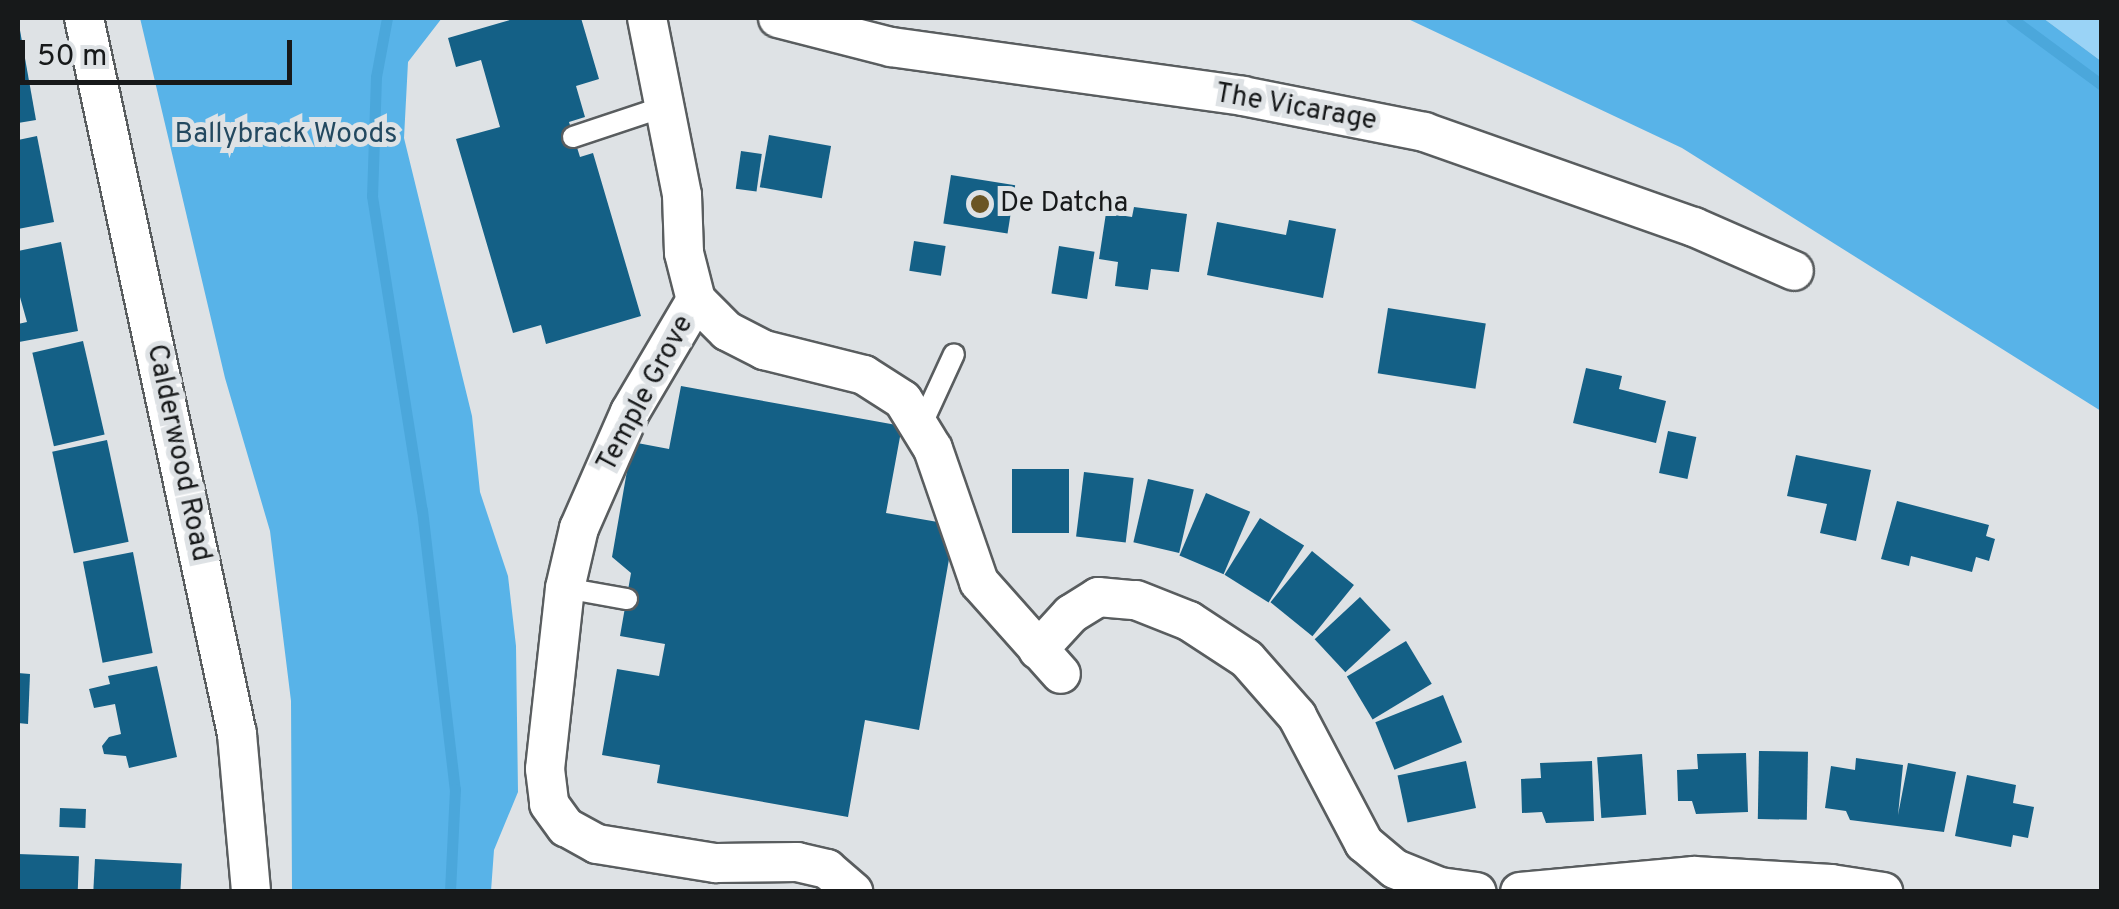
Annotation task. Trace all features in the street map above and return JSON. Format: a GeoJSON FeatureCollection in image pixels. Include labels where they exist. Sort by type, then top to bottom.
{"type":"FeatureCollection","features":[{"type":"Feature","properties":{"kind":"street","name":"Calderwood Road"},"geometry":{"type":"LineString","coordinates":[[84,18],[238,734],[250,892]]}},
{"type":"Feature","properties":{"kind":"street","name":"Temple Grove"},"geometry":{"type":"LineString","coordinates":[[647,18],[682,196],[684,254],[696,300],[630,412],[578,528],[565,588],[545,770],[549,804],[566,827],[596,844],[716,863],[761,877]]}},
{"type":"Feature","properties":{"kind":"street","name":"The Vicarage"},"geometry":{"type":"LineString","coordinates":[[778,18],[891,47],[1243,96],[1424,132],[1694,227],[1794,271]]}},
{"type":"Feature","properties":{"kind":"street"},"geometry":{"type":"LineString","coordinates":[[696,300],[727,331],[764,350],[864,376],[902,400],[933,449],[979,582],[1049,662],[1071,614],[1098,597],[1136,600],[1189,621],[1248,660],[1297,716],[1364,842],[1395,868],[1440,887],[1478,892]]}},
{"type":"Feature","properties":{"kind":"street"},"geometry":{"type":"LineString","coordinates":[[761,877],[797,862],[827,868],[853,892]]}},
{"type":"Feature","properties":{"kind":"street"},"geometry":{"type":"LineString","coordinates":[[1520,892],[1694,876],[1831,884],[1883,892]]}},
{"type":"Feature","properties":{"kind":"lane"},"geometry":{"type":"LineString","coordinates":[[573,137],[663,107]]}},
{"type":"Feature","properties":{"kind":"lane"},"geometry":{"type":"LineString","coordinates":[[920,428],[954,354]]}},
{"type":"Feature","properties":{"kind":"lane"},"geometry":{"type":"LineString","coordinates":[[565,588],[627,599]]}},
{"type":"Feature","properties":{"kind":"shaded area"},"geometry":{"type":"Polygon","coordinates":[[[2043,18],[2101,18],[2101,61],[2043,18]]]}},
{"type":"Feature","properties":{"kind":"green space","name":"Ballybrack Woods"},"geometry":{"type":"Polygon","coordinates":[[[140,18],[442,18],[408,62],[404,138],[472,416],[480,492],[508,576],[516,646],[518,792],[494,850],[491,891],[292,891],[291,701],[270,531],[225,378],[140,18]]]}},
{"type":"Feature","properties":{"kind":"green space"},"geometry":{"type":"Polygon","coordinates":[[[1406,18],[2043,18],[2101,61],[2101,411],[1682,148],[1406,18]]]}},
{"type":"Feature","properties":{"kind":"building"},"geometry":{"type":"Polygon","coordinates":[[[517,18],[581,18],[599,79],[576,86],[585,117],[569,122],[580,157],[593,153],[641,316],[546,344],[541,325],[513,333],[456,139],[500,127],[481,60],[456,67],[448,38],[517,18]]]}},
{"type":"Feature","properties":{"kind":"building"},"geometry":{"type":"Polygon","coordinates":[[[18,19],[36,120],[18,123],[18,19]]]}},
{"type":"Feature","properties":{"kind":"building"},"geometry":{"type":"Polygon","coordinates":[[[769,135],[831,146],[822,198],[760,187],[769,135]]]}},
{"type":"Feature","properties":{"kind":"building"},"geometry":{"type":"Polygon","coordinates":[[[37,136],[54,222],[18,229],[18,140],[37,136]]]}},
{"type":"Feature","properties":{"kind":"building"},"geometry":{"type":"Polygon","coordinates":[[[741,151],[762,154],[757,192],[736,189],[741,151]]]}},
{"type":"Feature","properties":{"kind":"building","name":"De Datcha"},"geometry":{"type":"Polygon","coordinates":[[[951,175],[1015,185],[1008,234],[943,223],[951,175]]]}},
{"type":"Feature","properties":{"kind":"building"},"geometry":{"type":"Polygon","coordinates":[[[1134,207],[1187,214],[1179,272],[1151,269],[1148,290],[1115,286],[1118,262],[1099,259],[1106,213],[1132,217],[1134,207]]]}},
{"type":"Feature","properties":{"kind":"building"},"geometry":{"type":"Polygon","coordinates":[[[1289,220],[1336,229],[1323,298],[1207,275],[1217,222],[1286,235],[1289,220]]]}},
{"type":"Feature","properties":{"kind":"building"},"geometry":{"type":"Polygon","coordinates":[[[914,241],[946,246],[941,276],[909,271],[914,241]]]}},
{"type":"Feature","properties":{"kind":"building"},"geometry":{"type":"Polygon","coordinates":[[[61,242],[78,331],[19,342],[18,324],[27,322],[18,290],[18,251],[61,242]]]}},
{"type":"Feature","properties":{"kind":"building"},"geometry":{"type":"Polygon","coordinates":[[[1059,246],[1095,252],[1087,299],[1051,293],[1059,246]]]}},
{"type":"Feature","properties":{"kind":"building"},"geometry":{"type":"Polygon","coordinates":[[[1388,308],[1486,323],[1475,389],[1378,373],[1388,308]]]}},
{"type":"Feature","properties":{"kind":"building"},"geometry":{"type":"Polygon","coordinates":[[[83,341],[105,435],[54,446],[32,353],[83,341]]]}},
{"type":"Feature","properties":{"kind":"building"},"geometry":{"type":"Polygon","coordinates":[[[1586,368],[1622,376],[1619,389],[1666,401],[1656,443],[1573,423],[1586,368]]]}},
{"type":"Feature","properties":{"kind":"building"},"geometry":{"type":"Polygon","coordinates":[[[681,386],[902,426],[886,513],[955,525],[919,730],[865,720],[848,817],[657,783],[660,765],[602,755],[617,669],[659,676],[665,644],[620,636],[631,573],[612,557],[632,442],[669,449],[681,386]]]}},
{"type":"Feature","properties":{"kind":"building"},"geometry":{"type":"Polygon","coordinates":[[[1668,431],[1696,437],[1687,479],[1659,473],[1668,431]]]}},
{"type":"Feature","properties":{"kind":"building"},"geometry":{"type":"Polygon","coordinates":[[[107,440],[129,542],[74,553],[52,452],[107,440]]]}},
{"type":"Feature","properties":{"kind":"building"},"geometry":{"type":"Polygon","coordinates":[[[1796,455],[1871,470],[1856,541],[1820,533],[1827,504],[1787,496],[1796,455]]]}},
{"type":"Feature","properties":{"kind":"building"},"geometry":{"type":"Polygon","coordinates":[[[1012,469],[1069,469],[1069,533],[1012,533],[1012,469]]]}},
{"type":"Feature","properties":{"kind":"building"},"geometry":{"type":"Polygon","coordinates":[[[1084,472],[1134,478],[1126,543],[1076,537],[1084,472]]]}},
{"type":"Feature","properties":{"kind":"building"},"geometry":{"type":"Polygon","coordinates":[[[1148,479],[1194,490],[1179,553],[1133,542],[1148,479]]]}},
{"type":"Feature","properties":{"kind":"building"},"geometry":{"type":"Polygon","coordinates":[[[1206,493],[1250,512],[1224,574],[1179,556],[1206,493]]]}},
{"type":"Feature","properties":{"kind":"building"},"geometry":{"type":"Polygon","coordinates":[[[1897,501],[1989,525],[1986,536],[1995,539],[1989,561],[1976,557],[1972,572],[1911,556],[1909,566],[1881,559],[1897,501]]]}},
{"type":"Feature","properties":{"kind":"building"},"geometry":{"type":"Polygon","coordinates":[[[1260,518],[1304,546],[1269,602],[1224,575],[1260,518]]]}},
{"type":"Feature","properties":{"kind":"building"},"geometry":{"type":"Polygon","coordinates":[[[1312,551],[1354,585],[1312,636],[1270,602],[1312,551]]]}},
{"type":"Feature","properties":{"kind":"building"},"geometry":{"type":"Polygon","coordinates":[[[133,552],[153,653],[103,663],[83,562],[133,552]]]}},
{"type":"Feature","properties":{"kind":"building"},"geometry":{"type":"Polygon","coordinates":[[[1360,597],[1391,630],[1345,672],[1315,639],[1360,597]]]}},
{"type":"Feature","properties":{"kind":"building"},"geometry":{"type":"Polygon","coordinates":[[[1406,641],[1432,684],[1373,719],[1347,677],[1406,641]]]}},
{"type":"Feature","properties":{"kind":"building"},"geometry":{"type":"Polygon","coordinates":[[[157,666],[177,757],[129,768],[126,756],[104,754],[102,746],[109,737],[121,734],[115,704],[94,708],[89,689],[110,684],[108,676],[157,666]]]}},
{"type":"Feature","properties":{"kind":"building"},"geometry":{"type":"Polygon","coordinates":[[[18,673],[30,674],[28,724],[18,723],[18,673]]]}},
{"type":"Feature","properties":{"kind":"building"},"geometry":{"type":"Polygon","coordinates":[[[1443,695],[1462,742],[1394,770],[1375,722],[1443,695]]]}},
{"type":"Feature","properties":{"kind":"building"},"geometry":{"type":"Polygon","coordinates":[[[1759,751],[1808,752],[1807,820],[1758,819],[1759,751]]]}},
{"type":"Feature","properties":{"kind":"building"},"geometry":{"type":"Polygon","coordinates":[[[1746,753],[1748,812],[1696,814],[1692,801],[1678,801],[1677,770],[1698,769],[1697,754],[1746,753]]]}},
{"type":"Feature","properties":{"kind":"building"},"geometry":{"type":"Polygon","coordinates":[[[1642,754],[1646,815],[1601,818],[1597,757],[1642,754]]]}},
{"type":"Feature","properties":{"kind":"building"},"geometry":{"type":"Polygon","coordinates":[[[1856,758],[1903,765],[1898,815],[1908,763],[1956,772],[1944,832],[1850,820],[1846,811],[1825,808],[1831,766],[1855,770],[1856,758]]]}},
{"type":"Feature","properties":{"kind":"building"},"geometry":{"type":"Polygon","coordinates":[[[1466,761],[1476,808],[1408,823],[1398,776],[1466,761]]]}},
{"type":"Feature","properties":{"kind":"building"},"geometry":{"type":"Polygon","coordinates":[[[1592,761],[1594,821],[1546,823],[1542,812],[1522,813],[1521,779],[1541,778],[1540,763],[1592,761]]]}},
{"type":"Feature","properties":{"kind":"building"},"geometry":{"type":"Polygon","coordinates":[[[1967,775],[2016,785],[2013,803],[2034,807],[2028,838],[2013,835],[2011,847],[1955,836],[1967,775]]]}},
{"type":"Feature","properties":{"kind":"building"},"geometry":{"type":"Polygon","coordinates":[[[60,808],[86,809],[85,828],[59,827],[60,808]]]}},
{"type":"Feature","properties":{"kind":"building"},"geometry":{"type":"Polygon","coordinates":[[[18,854],[79,856],[78,892],[18,891],[18,854]]]}},
{"type":"Feature","properties":{"kind":"building"},"geometry":{"type":"Polygon","coordinates":[[[95,859],[182,864],[180,892],[93,891],[95,859]]]}},
{"type":"Feature","properties":{"kind":"waterway"},"geometry":{"type":"LineString","coordinates":[[387,18],[376,77],[372,196],[422,510],[455,789],[450,892]]}},
{"type":"Feature","properties":{"kind":"waterway"},"geometry":{"type":"LineString","coordinates":[[2011,18],[2102,85]]}},
{"type":"Feature","properties":{"kind":"place","name":"De Datcha"},"geometry":{"type":"Point","coordinates":[980,204]}}]}
